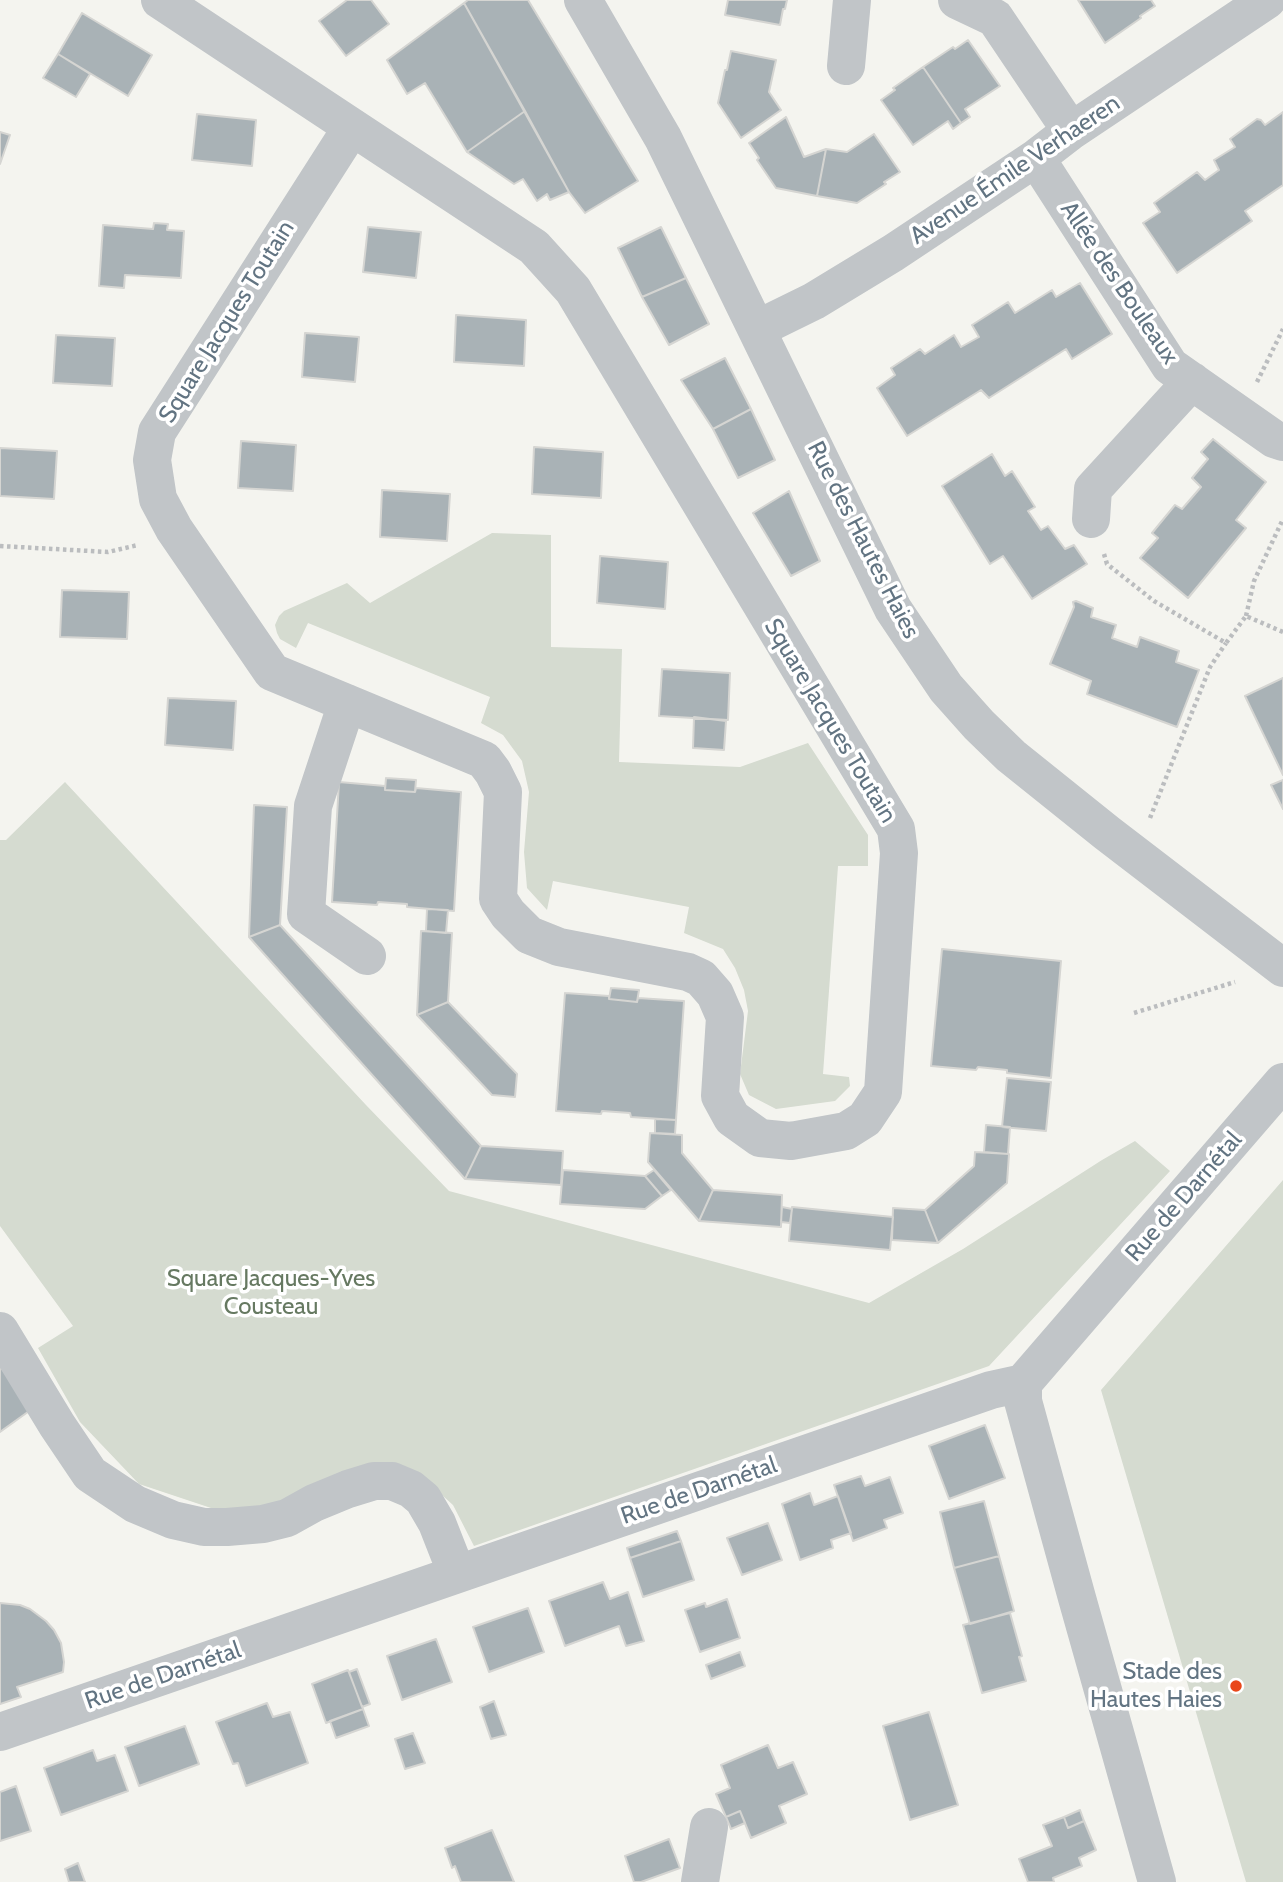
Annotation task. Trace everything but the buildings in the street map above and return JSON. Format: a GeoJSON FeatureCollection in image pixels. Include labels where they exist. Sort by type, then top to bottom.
{"type":"FeatureCollection","features":[{"type":"Feature","properties":{"kind":"street","name":"Square Jacques Toutain"},"geometry":{"type":"LineString","coordinates":[[160,0],[534,247],[573,290],[896,829],[899,853],[883,1092],[864,1119],[846,1131],[791,1141],[760,1138],[732,1118],[720,1096],[724,1017],[715,993],[701,978],[688,972],[559,947],[529,934],[498,900],[503,792],[484,760],[272,672],[174,529],[158,499],[152,460],[157,432],[352,127]]}},
{"type":"Feature","properties":{"kind":"street","name":"Rue des Hautes Haies"},"geometry":{"type":"LineString","coordinates":[[583,0],[663,138],[893,609],[946,688],[1011,756],[1283,968]]}},
{"type":"Feature","properties":{"kind":"street"},"geometry":{"type":"LineString","coordinates":[[846,66],[852,0]]}},
{"type":"Feature","properties":{"kind":"street"},"geometry":{"type":"LineString","coordinates":[[957,0],[995,18],[1071,131]]}},
{"type":"Feature","properties":{"kind":"street","name":"Avenue Émile Verhaeren"},"geometry":{"type":"LineString","coordinates":[[757,329],[814,302],[893,253],[1267,0]]}},
{"type":"Feature","properties":{"kind":"street","name":"Allée des Bouleaux"},"geometry":{"type":"LineString","coordinates":[[1037,158],[1170,366],[1274,439],[1283,442]]}},
{"type":"Feature","properties":{"kind":"street"},"geometry":{"type":"LineString","coordinates":[[1091,519],[1093,489],[1192,381]]}},
{"type":"Feature","properties":{"kind":"street"},"geometry":{"type":"LineString","coordinates":[[347,704],[313,806],[306,914],[367,956]]}},
{"type":"Feature","properties":{"kind":"street","name":"Rue de Darnétal"},"geometry":{"type":"LineString","coordinates":[[0,1732],[991,1390],[1023,1383],[1283,1082]]}},
{"type":"Feature","properties":{"kind":"street"},"geometry":{"type":"LineString","coordinates":[[0,1331],[90,1474],[135,1504],[173,1520],[204,1527],[251,1525],[286,1518],[314,1503],[374,1481],[392,1481],[411,1489],[423,1499],[437,1523],[457,1574]]}},
{"type":"Feature","properties":{"kind":"street"},"geometry":{"type":"LineString","coordinates":[[1023,1383],[1023,1401],[1157,1882]]}},
{"type":"Feature","properties":{"kind":"street"},"geometry":{"type":"LineString","coordinates":[[700,1882],[709,1827]]}},
{"type":"Feature","properties":{"kind":"path"},"geometry":{"type":"LineString","coordinates":[[1254,387],[1283,329]]}},
{"type":"Feature","properties":{"kind":"path"},"geometry":{"type":"LineString","coordinates":[[1091,519],[1107,564],[1154,601],[1226,643]]}},
{"type":"Feature","properties":{"kind":"path"},"geometry":{"type":"LineString","coordinates":[[1146,826],[1210,667],[1246,616],[1254,581],[1283,519]]}},
{"type":"Feature","properties":{"kind":"path"},"geometry":{"type":"LineString","coordinates":[[0,545],[108,552],[142,544]]}},
{"type":"Feature","properties":{"kind":"path"},"geometry":{"type":"LineString","coordinates":[[1246,616],[1283,632]]}},
{"type":"Feature","properties":{"kind":"path"},"geometry":{"type":"LineString","coordinates":[[1134,1013],[1242,980]]}},
{"type":"Feature","properties":{"kind":"green space"},"geometry":{"type":"Polygon","coordinates":[[[492,533],[551,535],[551,647],[622,649],[619,762],[740,767],[808,743],[868,835],[868,866],[838,866],[823,1074],[849,1077],[850,1086],[835,1101],[776,1109],[749,1095],[740,1074],[748,1011],[744,990],[723,949],[684,933],[689,907],[553,881],[547,910],[527,888],[524,852],[529,792],[522,761],[503,735],[481,723],[490,697],[308,623],[296,648],[280,639],[277,633],[275,625],[284,611],[347,583],[370,603],[492,533]]]}},
{"type":"Feature","properties":{"kind":"green space","name":"Square Jacques-Yves Cousteau"},"geometry":{"type":"Polygon","coordinates":[[[65,782],[449,1191],[869,1303],[963,1249],[1135,1141],[1170,1171],[989,1366],[474,1546],[453,1505],[422,1477],[226,1513],[139,1484],[80,1422],[38,1348],[73,1326],[0,1226],[0,840],[6,840],[65,782]]]}},
{"type":"Feature","properties":{"kind":"green space","name":"Stade des Hautes Haies"},"geometry":{"type":"Polygon","coordinates":[[[1283,1180],[1283,1882],[1246,1882],[1101,1390],[1283,1180]]]}},
{"type":"Feature","properties":{"kind":"place","name":"Stade des Hautes Haies"},"geometry":{"type":"Point","coordinates":[1236,1686]}}]}
